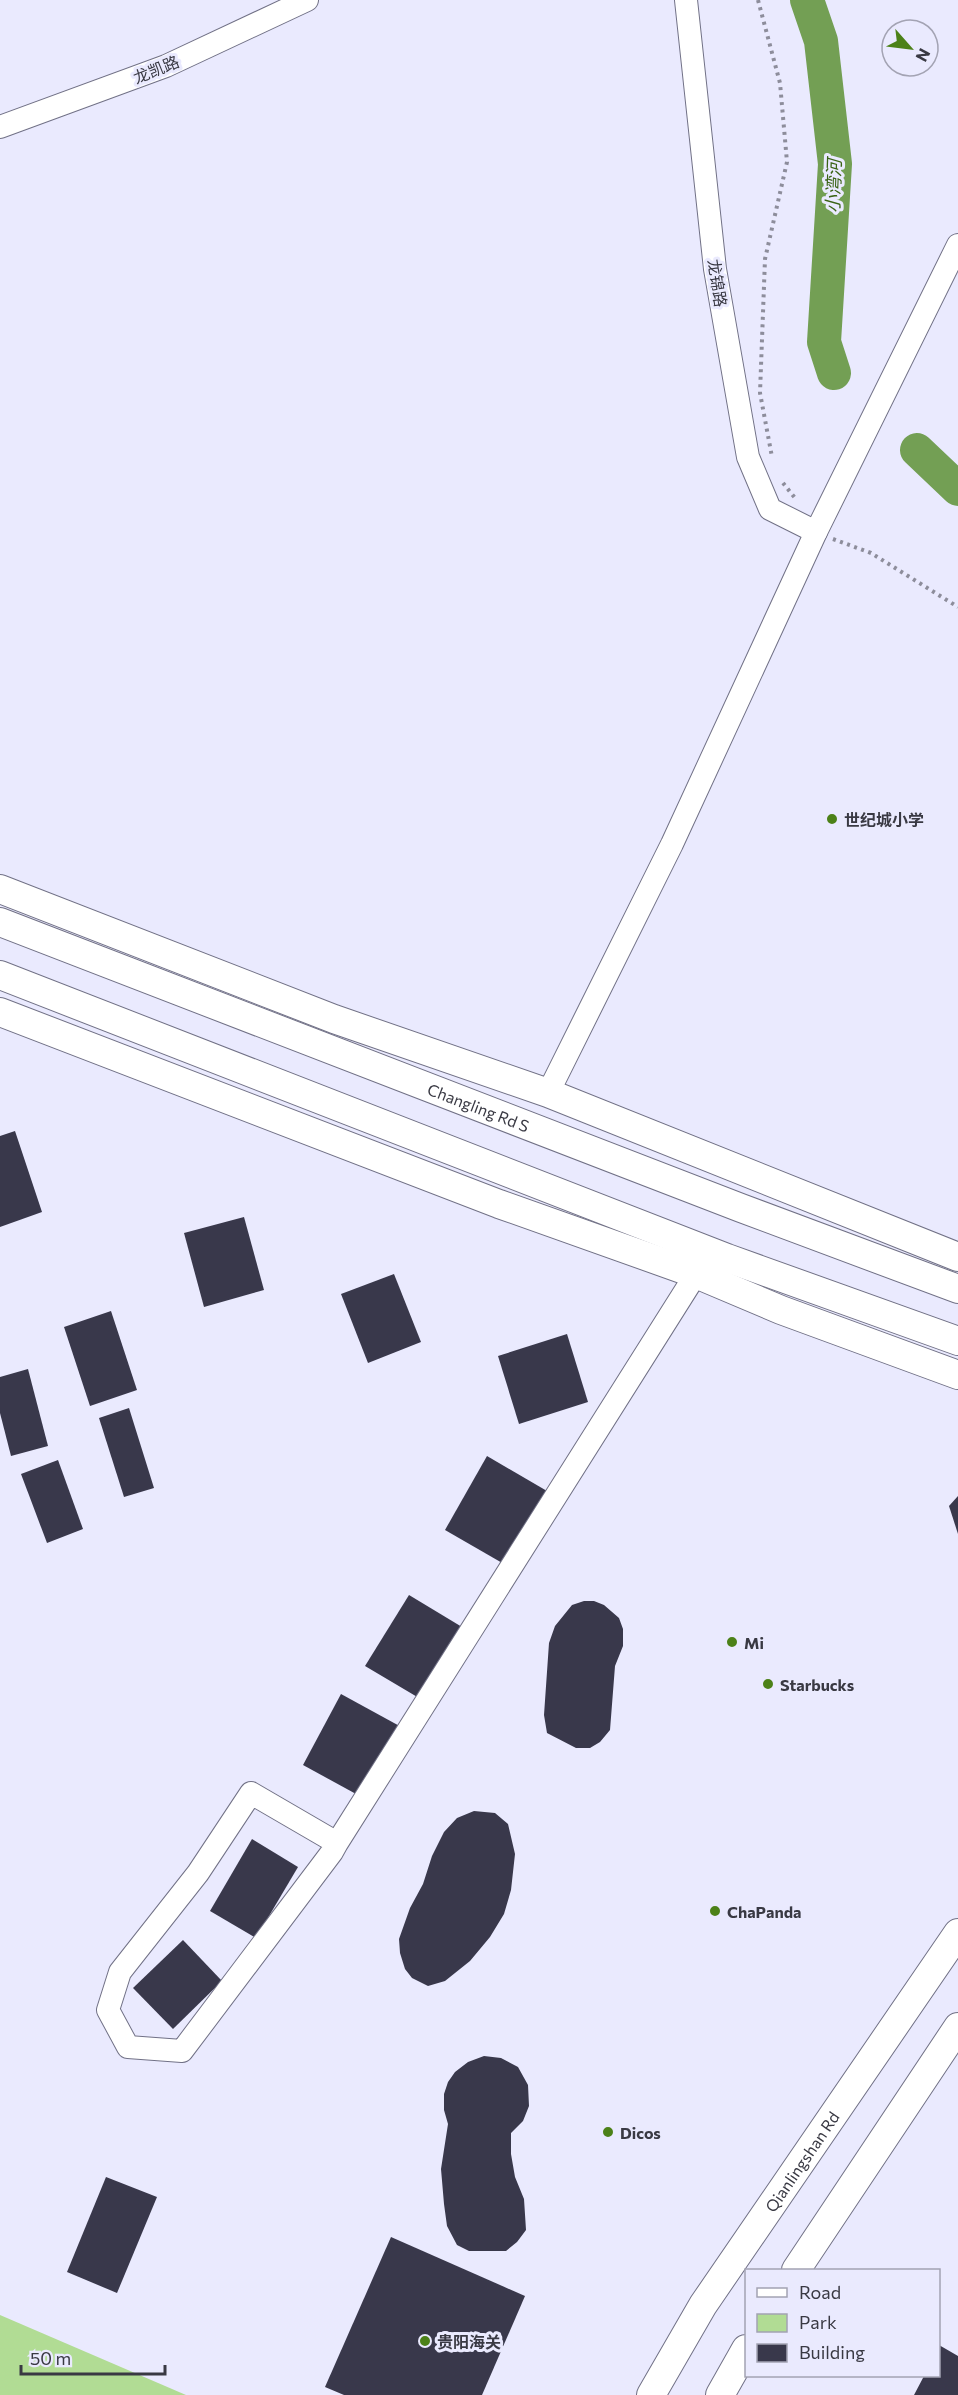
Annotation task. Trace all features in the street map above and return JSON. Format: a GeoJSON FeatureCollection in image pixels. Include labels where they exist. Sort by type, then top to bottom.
{"type":"FeatureCollection","features":[{"type":"Feature","properties":{"kind":"main road"},"geometry":{"type":"LineString","coordinates":[[0,889],[344,1023],[548,1093],[958,1257]]}},
{"type":"Feature","properties":{"kind":"main road","name":"Changling Rd S"},"geometry":{"type":"LineString","coordinates":[[0,922],[958,1289]]}},
{"type":"Feature","properties":{"kind":"main road"},"geometry":{"type":"LineString","coordinates":[[0,975],[726,1258],[958,1341]]}},
{"type":"Feature","properties":{"kind":"main road"},"geometry":{"type":"LineString","coordinates":[[0,1012],[499,1204],[696,1274],[782,1310],[958,1375]]}},
{"type":"Feature","properties":{"kind":"main road","name":"Qianlingshan Rd"},"geometry":{"type":"LineString","coordinates":[[651,2395],[703,2305],[958,1933]]}},
{"type":"Feature","properties":{"kind":"main road"},"geometry":{"type":"LineString","coordinates":[[797,2269],[958,2026]]}},
{"type":"Feature","properties":{"kind":"main road"},"geometry":{"type":"LineString","coordinates":[[720,2395],[745,2352]]}},
{"type":"Feature","properties":{"kind":"street","name":"龙凯路"},"geometry":{"type":"LineString","coordinates":[[0,127],[166,66],[307,0]]}},
{"type":"Feature","properties":{"kind":"street","name":"龙锦路"},"geometry":{"type":"LineString","coordinates":[[686,0],[716,268],[748,457],[770,509],[816,532]]}},
{"type":"Feature","properties":{"kind":"street"},"geometry":{"type":"LineString","coordinates":[[548,1093],[672,844],[816,532],[958,245]]}},
{"type":"Feature","properties":{"kind":"street"},"geometry":{"type":"LineString","coordinates":[[337,1843],[252,1793],[198,1873],[120,1972],[108,2010],[128,2047],[182,2051],[337,1843],[696,1274]]}},
{"type":"Feature","properties":{"kind":"path"},"geometry":{"type":"LineString","coordinates":[[758,0],[780,83],[787,162],[765,259],[760,393],[772,460]]}},
{"type":"Feature","properties":{"kind":"path"},"geometry":{"type":"LineString","coordinates":[[781,480],[808,515],[816,532],[872,553],[958,607]]}},
{"type":"Feature","properties":{"kind":"green space"},"geometry":{"type":"Polygon","coordinates":[[[0,2315],[186,2395],[0,2395],[0,2315]]]}},
{"type":"Feature","properties":{"kind":"building"},"geometry":{"type":"Polygon","coordinates":[[[15,1131],[42,1212],[0,1227],[0,1136],[15,1131]]]}},
{"type":"Feature","properties":{"kind":"building"},"geometry":{"type":"Polygon","coordinates":[[[244,1217],[264,1290],[204,1307],[184,1233],[244,1217]]]}},
{"type":"Feature","properties":{"kind":"building"},"geometry":{"type":"Polygon","coordinates":[[[394,1274],[421,1342],[368,1363],[341,1294],[394,1274]]]}},
{"type":"Feature","properties":{"kind":"building"},"geometry":{"type":"Polygon","coordinates":[[[111,1311],[137,1390],[90,1406],[64,1327],[111,1311]]]}},
{"type":"Feature","properties":{"kind":"building"},"geometry":{"type":"Polygon","coordinates":[[[567,1334],[588,1402],[519,1424],[498,1356],[567,1334]]]}},
{"type":"Feature","properties":{"kind":"building"},"geometry":{"type":"Polygon","coordinates":[[[28,1369],[48,1446],[11,1456],[0,1413],[0,1377],[28,1369]]]}},
{"type":"Feature","properties":{"kind":"building"},"geometry":{"type":"Polygon","coordinates":[[[129,1408],[154,1488],[124,1497],[99,1418],[129,1408]]]}},
{"type":"Feature","properties":{"kind":"building"},"geometry":{"type":"Polygon","coordinates":[[[487,1456],[547,1491],[504,1564],[445,1530],[487,1456]]]}},
{"type":"Feature","properties":{"kind":"building"},"geometry":{"type":"Polygon","coordinates":[[[58,1460],[83,1529],[47,1543],[21,1474],[58,1460]]]}},
{"type":"Feature","properties":{"kind":"building"},"geometry":{"type":"Polygon","coordinates":[[[958,1496],[958,1534],[949,1506],[958,1496]]]}},
{"type":"Feature","properties":{"kind":"building"},"geometry":{"type":"Polygon","coordinates":[[[409,1595],[462,1627],[419,1698],[365,1666],[409,1595]]]}},
{"type":"Feature","properties":{"kind":"building"},"geometry":{"type":"Polygon","coordinates":[[[594,1601],[604,1605],[619,1618],[623,1629],[623,1646],[615,1666],[610,1730],[600,1742],[590,1748],[576,1748],[547,1733],[544,1715],[549,1643],[555,1626],[572,1605],[594,1601]]]}},
{"type":"Feature","properties":{"kind":"building"},"geometry":{"type":"Polygon","coordinates":[[[341,1694],[405,1729],[367,1800],[303,1765],[341,1694]]]}},
{"type":"Feature","properties":{"kind":"building"},"geometry":{"type":"Polygon","coordinates":[[[474,1811],[495,1813],[508,1824],[515,1854],[511,1890],[504,1914],[490,1937],[470,1961],[445,1981],[428,1986],[412,1978],[405,1969],[399,1939],[410,1908],[423,1884],[432,1856],[444,1832],[457,1818],[474,1811]]]}},
{"type":"Feature","properties":{"kind":"building"},"geometry":{"type":"Polygon","coordinates":[[[252,1839],[298,1867],[256,1938],[210,1911],[252,1839]]]}},
{"type":"Feature","properties":{"kind":"building"},"geometry":{"type":"Polygon","coordinates":[[[183,1940],[222,1981],[173,2029],[133,1988],[183,1940]]]}},
{"type":"Feature","properties":{"kind":"building"},"geometry":{"type":"Polygon","coordinates":[[[484,2056],[501,2058],[518,2067],[528,2085],[529,2106],[523,2121],[511,2133],[511,2154],[515,2177],[524,2199],[526,2230],[506,2251],[469,2251],[457,2245],[447,2226],[444,2204],[441,2169],[448,2124],[444,2110],[444,2094],[455,2072],[468,2062],[484,2056]]]}},
{"type":"Feature","properties":{"kind":"building"},"geometry":{"type":"Polygon","coordinates":[[[106,2177],[157,2197],[117,2293],[67,2272],[106,2177]]]}},
{"type":"Feature","properties":{"kind":"building","name":"贵阳海关"},"geometry":{"type":"Polygon","coordinates":[[[391,2237],[525,2296],[482,2395],[344,2395],[325,2387],[391,2237]]]}},
{"type":"Feature","properties":{"kind":"building"},"geometry":{"type":"Polygon","coordinates":[[[940,2346],[958,2356],[958,2395],[914,2395],[923,2377],[940,2377],[940,2346]]]}},
{"type":"Feature","properties":{"kind":"waterway","name":"小湾河"},"geometry":{"type":"LineString","coordinates":[[807,0],[821,41],[835,164],[824,342],[834,373]]}},
{"type":"Feature","properties":{"kind":"waterway","name":"小湾河"},"geometry":{"type":"LineString","coordinates":[[917,450],[958,489]]}},
{"type":"Feature","properties":{"kind":"place","name":"世纪城小学"},"geometry":{"type":"Point","coordinates":[832,819]}},
{"type":"Feature","properties":{"kind":"place","name":"Mi"},"geometry":{"type":"Point","coordinates":[732,1642]}},
{"type":"Feature","properties":{"kind":"place","name":"Starbucks"},"geometry":{"type":"Point","coordinates":[768,1684]}},
{"type":"Feature","properties":{"kind":"place","name":"ChaPanda"},"geometry":{"type":"Point","coordinates":[715,1911]}},
{"type":"Feature","properties":{"kind":"place","name":"Dicos"},"geometry":{"type":"Point","coordinates":[608,2132]}},
{"type":"Feature","properties":{"kind":"place","name":"贵阳海关"},"geometry":{"type":"Point","coordinates":[425,2341]}}]}
